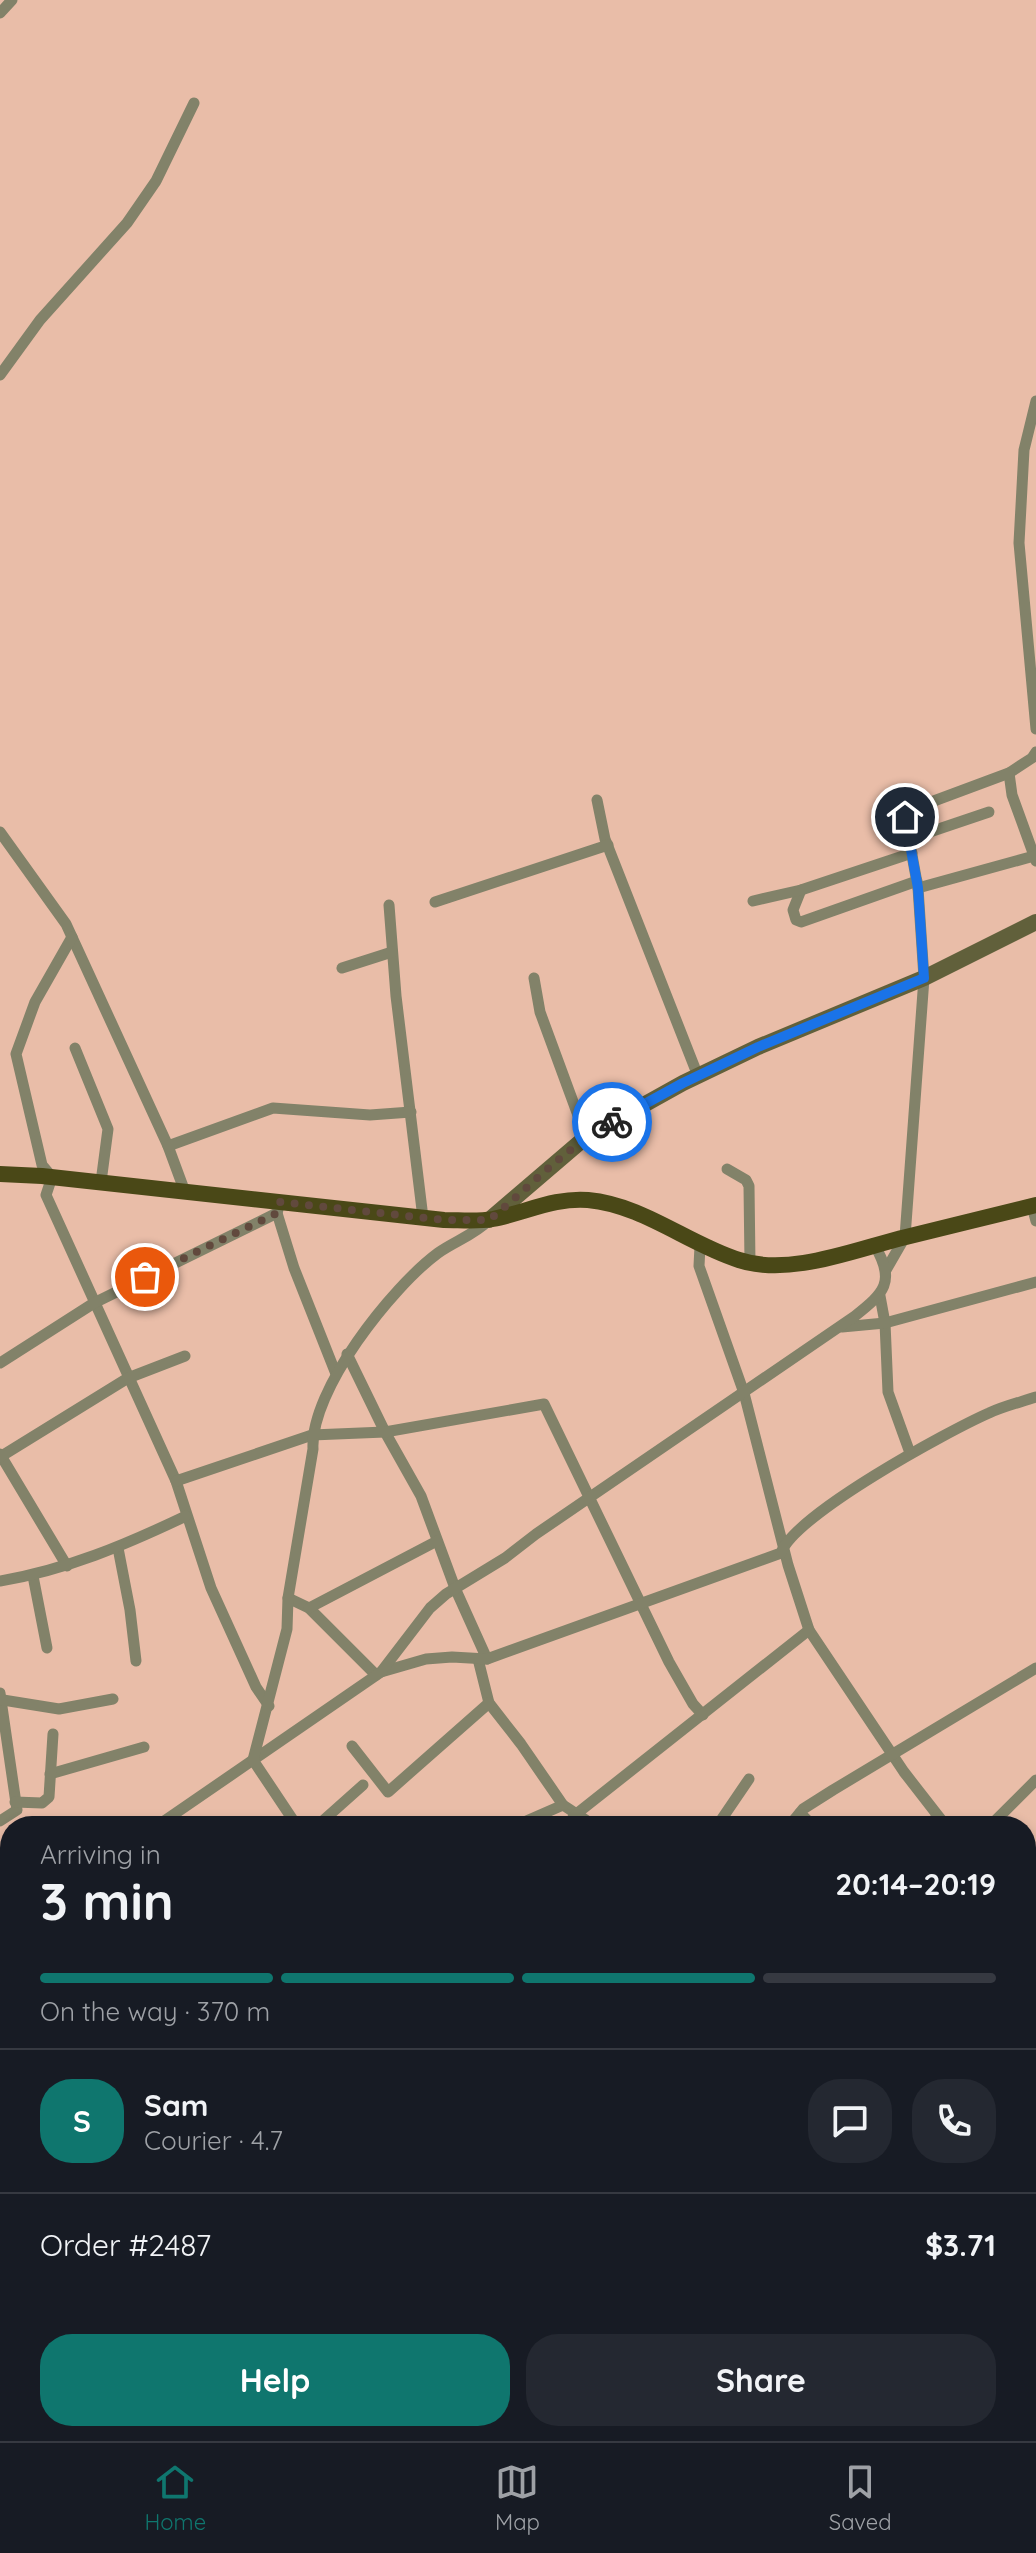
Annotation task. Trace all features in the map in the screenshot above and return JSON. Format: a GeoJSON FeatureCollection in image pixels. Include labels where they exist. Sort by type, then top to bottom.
{"type":"FeatureCollection","features":[{"type":"Feature","properties":{"kind":"main road"},"geometry":{"type":"LineString","coordinates":[[0,1174],[101,1182],[278,1207],[423,1218],[489,1220],[561,1201],[588,1200],[617,1206],[683,1233],[700,1246],[750,1263],[791,1265],[905,1237],[1035,1211]]}},
{"type":"Feature","properties":{"kind":"street"},"geometry":{"type":"LineString","coordinates":[[0,13],[12,0]]}},
{"type":"Feature","properties":{"kind":"street"},"geometry":{"type":"LineString","coordinates":[[0,375],[40,320],[127,223],[156,181],[194,103]]}},
{"type":"Feature","properties":{"kind":"street"},"geometry":{"type":"LineString","coordinates":[[1036,401],[1024,450],[1019,543],[1036,729]]}},
{"type":"Feature","properties":{"kind":"street"},"geometry":{"type":"LineString","coordinates":[[910,1453],[888,1392],[885,1323],[880,1296],[886,1270],[905,1237],[924,978],[918,884],[905,817],[909,811],[1009,773],[1036,752]]}},
{"type":"Feature","properties":{"kind":"street"},"geometry":{"type":"LineString","coordinates":[[801,890],[793,910],[796,920],[801,922],[918,884],[1035,859],[1012,795],[1009,773]]}},
{"type":"Feature","properties":{"kind":"street"},"geometry":{"type":"LineString","coordinates":[[597,800],[608,845],[698,1076]]}},
{"type":"Feature","properties":{"kind":"street"},"geometry":{"type":"LineString","coordinates":[[909,839],[989,812]]}},
{"type":"Feature","properties":{"kind":"street"},"geometry":{"type":"LineString","coordinates":[[0,832],[41,887],[72,937],[168,1146],[185,1192]]}},
{"type":"Feature","properties":{"kind":"street"},"geometry":{"type":"LineString","coordinates":[[435,902],[608,845]]}},
{"type":"Feature","properties":{"kind":"street"},"geometry":{"type":"LineString","coordinates":[[753,901],[801,890],[912,853]]}},
{"type":"Feature","properties":{"kind":"street"},"geometry":{"type":"LineString","coordinates":[[389,905],[423,1218]]}},
{"type":"Feature","properties":{"kind":"street"},"geometry":{"type":"LineString","coordinates":[[253,1760],[287,1629],[288,1598],[313,1449],[312,1435],[347,1354],[415,1273],[438,1253],[478,1231],[586,1137],[758,1047],[924,978],[1036,922]]}},
{"type":"Feature","properties":{"kind":"street"},"geometry":{"type":"LineString","coordinates":[[72,937],[35,1002],[16,1054],[42,1165],[52,1177],[46,1195],[176,1481],[211,1588],[229,1630],[269,1706]]}},
{"type":"Feature","properties":{"kind":"street"},"geometry":{"type":"LineString","coordinates":[[342,968],[392,952]]}},
{"type":"Feature","properties":{"kind":"street"},"geometry":{"type":"LineString","coordinates":[[534,978],[540,1012],[586,1137]]}},
{"type":"Feature","properties":{"kind":"street"},"geometry":{"type":"LineString","coordinates":[[75,1048],[108,1129],[101,1182]]}},
{"type":"Feature","properties":{"kind":"street"},"geometry":{"type":"LineString","coordinates":[[168,1146],[273,1108],[370,1115],[411,1112]]}},
{"type":"Feature","properties":{"kind":"street"},"geometry":{"type":"LineString","coordinates":[[727,1169],[746,1180],[749,1186],[750,1263]]}},
{"type":"Feature","properties":{"kind":"street"},"geometry":{"type":"LineString","coordinates":[[0,1363],[94,1303],[278,1207],[294,1268],[336,1374]]}},
{"type":"Feature","properties":{"kind":"street"},"geometry":{"type":"LineString","coordinates":[[700,1246],[699,1266],[744,1393],[809,1630],[931,1816]]}},
{"type":"Feature","properties":{"kind":"street"},"geometry":{"type":"LineString","coordinates":[[875,1246],[886,1270]]}},
{"type":"Feature","properties":{"kind":"street"},"geometry":{"type":"LineString","coordinates":[[839,1327],[885,1323],[1036,1282]]}},
{"type":"Feature","properties":{"kind":"street"},"geometry":{"type":"LineString","coordinates":[[378,1674],[430,1608],[455,1588],[505,1558],[880,1296]]}},
{"type":"Feature","properties":{"kind":"street"},"geometry":{"type":"LineString","coordinates":[[347,1354],[421,1496],[482,1659],[489,1703],[572,1816]]}},
{"type":"Feature","properties":{"kind":"street"},"geometry":{"type":"LineString","coordinates":[[67,1566],[0,1456],[128,1378],[185,1356]]}},
{"type":"Feature","properties":{"kind":"street"},"geometry":{"type":"LineString","coordinates":[[172,1816],[378,1674],[426,1659],[482,1659],[781,1553],[809,1521],[910,1453],[991,1412],[1036,1397]]}},
{"type":"Feature","properties":{"kind":"street"},"geometry":{"type":"LineString","coordinates":[[176,1481],[312,1435],[385,1432],[544,1404],[639,1604],[693,1704],[703,1715]]}},
{"type":"Feature","properties":{"kind":"street"},"geometry":{"type":"LineString","coordinates":[[0,1581],[67,1566],[118,1548],[186,1516]]}},
{"type":"Feature","properties":{"kind":"street"},"geometry":{"type":"LineString","coordinates":[[309,1608],[437,1541]]}},
{"type":"Feature","properties":{"kind":"street"},"geometry":{"type":"LineString","coordinates":[[118,1548],[136,1661]]}},
{"type":"Feature","properties":{"kind":"street"},"geometry":{"type":"LineString","coordinates":[[33,1576],[47,1648]]}},
{"type":"Feature","properties":{"kind":"street"},"geometry":{"type":"LineString","coordinates":[[288,1598],[309,1608],[378,1674]]}},
{"type":"Feature","properties":{"kind":"street"},"geometry":{"type":"LineString","coordinates":[[580,1816],[809,1630]]}},
{"type":"Feature","properties":{"kind":"street"},"geometry":{"type":"LineString","coordinates":[[797,1816],[1036,1668]]}},
{"type":"Feature","properties":{"kind":"street"},"geometry":{"type":"LineString","coordinates":[[8,1816],[17,1810],[1,1696],[59,1709],[113,1699]]}},
{"type":"Feature","properties":{"kind":"street"},"geometry":{"type":"LineString","coordinates":[[352,1746],[388,1792],[489,1703]]}},
{"type":"Feature","properties":{"kind":"street"},"geometry":{"type":"LineString","coordinates":[[15,1802],[42,1803],[46,1800],[53,1734]]}},
{"type":"Feature","properties":{"kind":"street"},"geometry":{"type":"LineString","coordinates":[[50,1774],[144,1747]]}},
{"type":"Feature","properties":{"kind":"street"},"geometry":{"type":"LineString","coordinates":[[253,1760],[290,1816]]}},
{"type":"Feature","properties":{"kind":"street"},"geometry":{"type":"LineString","coordinates":[[724,1816],[749,1779]]}},
{"type":"Feature","properties":{"kind":"street"},"geometry":{"type":"LineString","coordinates":[[1000,1816],[1036,1780]]}},
{"type":"Feature","properties":{"kind":"street"},"geometry":{"type":"LineString","coordinates":[[328,1816],[363,1785]]}},
{"type":"Feature","properties":{"kind":"street"},"geometry":{"type":"LineString","coordinates":[[538,1816],[563,1805]]}},
{"type":"Feature","properties":{"kind":"street"},"geometry":{"type":"LineString","coordinates":[[800,1813],[803,1816]]}},
{"type":"Feature","properties":{"kind":"way so far"},"geometry":{"type":"LineString","coordinates":[[145,1277],[277,1213],[280,1202],[444,1220],[489,1220],[563,1154],[612,1122]]}},
{"type":"Feature","properties":{"kind":"route"},"geometry":{"type":"LineString","coordinates":[[612,1122],[758,1047],[924,978],[918,888],[905,817]]}}]}
